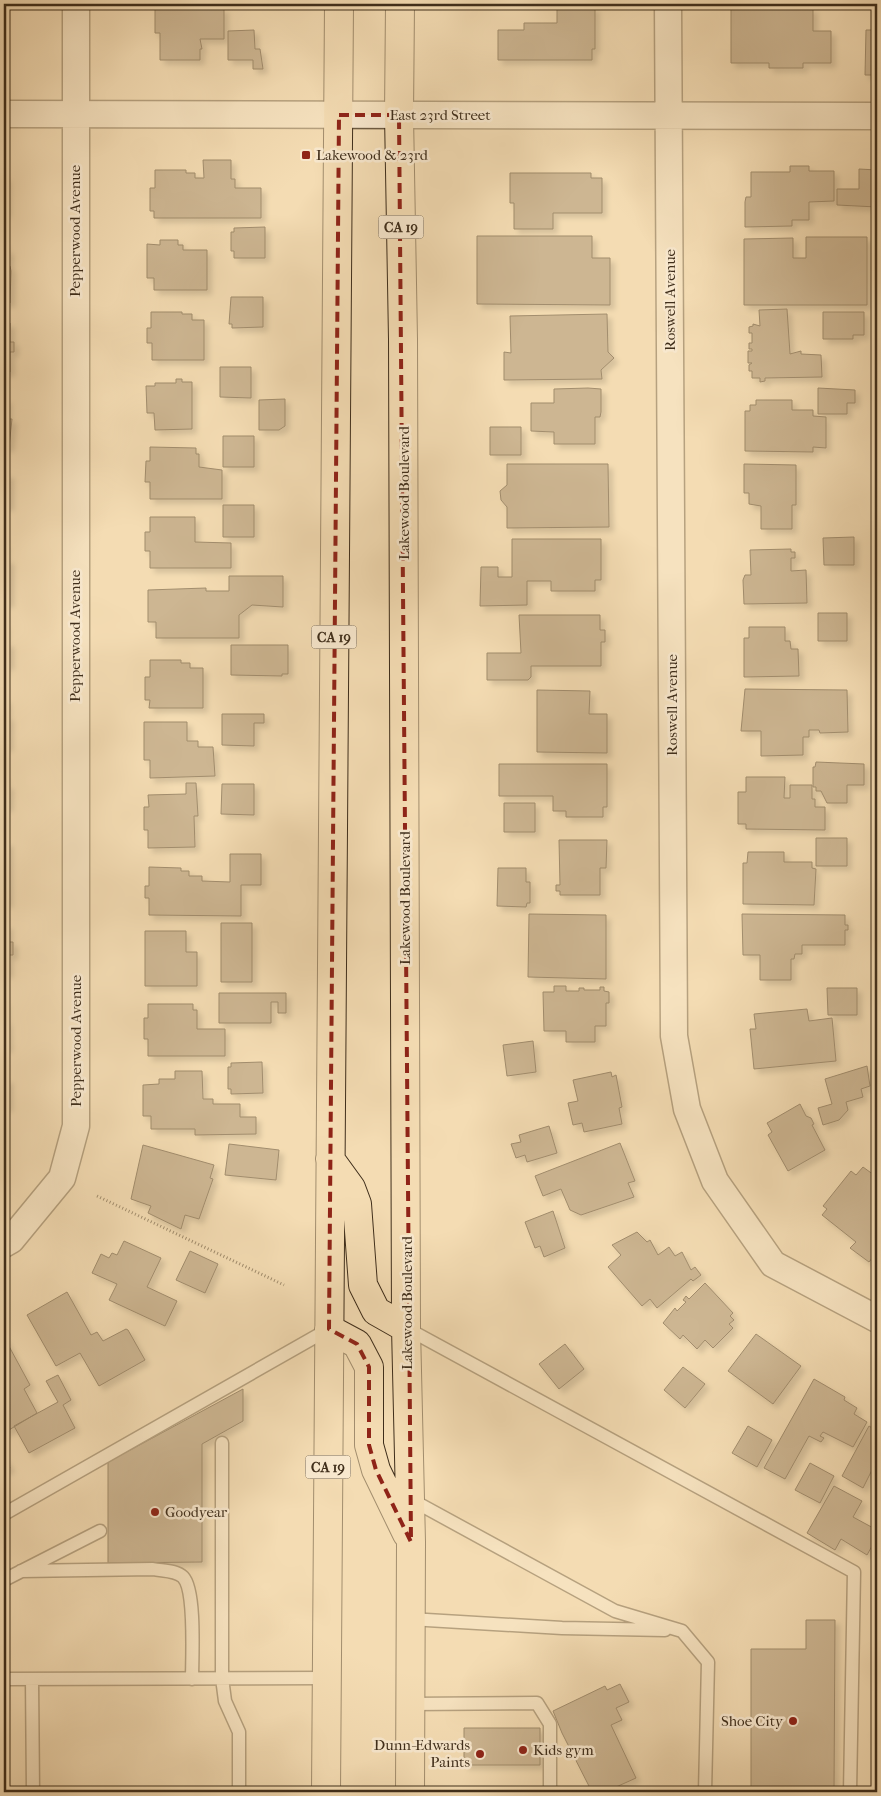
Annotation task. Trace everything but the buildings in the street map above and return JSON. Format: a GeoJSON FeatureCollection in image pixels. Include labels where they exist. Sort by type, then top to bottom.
{"type":"FeatureCollection","features":[{"type":"Feature","properties":{"kind":"main road","name":"CA 19"},"geometry":{"type":"LineString","coordinates":[[326,1792],[339,4]]}},
{"type":"Feature","properties":{"kind":"main road","name":"Lakewood Boulevard"},"geometry":{"type":"LineString","coordinates":[[400,4],[399,115],[404,340],[406,1328],[411,1542],[410,1792]]}},
{"type":"Feature","properties":{"kind":"main road"},"geometry":{"type":"LineString","coordinates":[[330,1159],[351,1188],[357,1204],[363,1285],[376,1310],[406,1328]]}},
{"type":"Feature","properties":{"kind":"main road"},"geometry":{"type":"LineString","coordinates":[[329,1329],[356,1344],[369,1367],[369,1445],[376,1470],[411,1542]]}},
{"type":"Feature","properties":{"kind":"street","name":"Pepperwood Avenue"},"geometry":{"type":"LineString","coordinates":[[4,1244],[11,1240],[62,1178],[76,1126],[76,4]]}},
{"type":"Feature","properties":{"kind":"street","name":"Roswell Avenue"},"geometry":{"type":"LineString","coordinates":[[668,4],[674,1036],[687,1109],[715,1181],[773,1264],[877,1319]]}},
{"type":"Feature","properties":{"kind":"street","name":"East 23rd Street"},"geometry":{"type":"LineString","coordinates":[[4,114],[877,116]]}},
{"type":"Feature","properties":{"kind":"lane"},"geometry":{"type":"LineString","coordinates":[[406,1328],[854,1572],[850,1792]]}},
{"type":"Feature","properties":{"kind":"lane"},"geometry":{"type":"LineString","coordinates":[[4,1514],[329,1329]]}},
{"type":"Feature","properties":{"kind":"lane"},"geometry":{"type":"LineString","coordinates":[[222,1443],[222,1678],[224,1701],[239,1732],[239,1792]]}},
{"type":"Feature","properties":{"kind":"lane"},"geometry":{"type":"LineString","coordinates":[[410,1499],[615,1611],[682,1631],[708,1662],[705,1792]]}},
{"type":"Feature","properties":{"kind":"lane"},"geometry":{"type":"LineString","coordinates":[[4,1580],[100,1531]]}},
{"type":"Feature","properties":{"kind":"lane"},"geometry":{"type":"LineString","coordinates":[[21,1571],[153,1569],[172,1572],[183,1577],[187,1585],[191,1604],[192,1679]]}},
{"type":"Feature","properties":{"kind":"lane"},"geometry":{"type":"LineString","coordinates":[[410,1618],[562,1628],[682,1631]]}},
{"type":"Feature","properties":{"kind":"lane"},"geometry":{"type":"LineString","coordinates":[[4,1679],[326,1678]]}},
{"type":"Feature","properties":{"kind":"lane"},"geometry":{"type":"LineString","coordinates":[[32,1679],[33,1792]]}},
{"type":"Feature","properties":{"kind":"lane"},"geometry":{"type":"LineString","coordinates":[[410,1704],[538,1703],[550,1724],[550,1792]]}},
{"type":"Feature","properties":{"kind":"path"},"geometry":{"type":"LineString","coordinates":[[97,1196],[284,1285]]}},
{"type":"Feature","properties":{"kind":"highlighted area"},"geometry":{"type":"Polygon","coordinates":[[[339,115],[399,115],[411,1542],[376,1470],[369,1445],[369,1367],[357,1344],[329,1329],[339,115]]]}},
{"type":"Feature","properties":{"kind":"place","name":"Lakewood & 23rd"},"geometry":{"type":"Point","coordinates":[306,155]}},
{"type":"Feature","properties":{"kind":"place","name":"Goodyear"},"geometry":{"type":"Point","coordinates":[155,1512]}},
{"type":"Feature","properties":{"kind":"place","name":"Shoe City"},"geometry":{"type":"Point","coordinates":[793,1721]}},
{"type":"Feature","properties":{"kind":"place","name":"Kids gym"},"geometry":{"type":"Point","coordinates":[523,1750]}},
{"type":"Feature","properties":{"kind":"place","name":"Dunn-Edwards Paints"},"geometry":{"type":"Point","coordinates":[480,1754]}}]}
